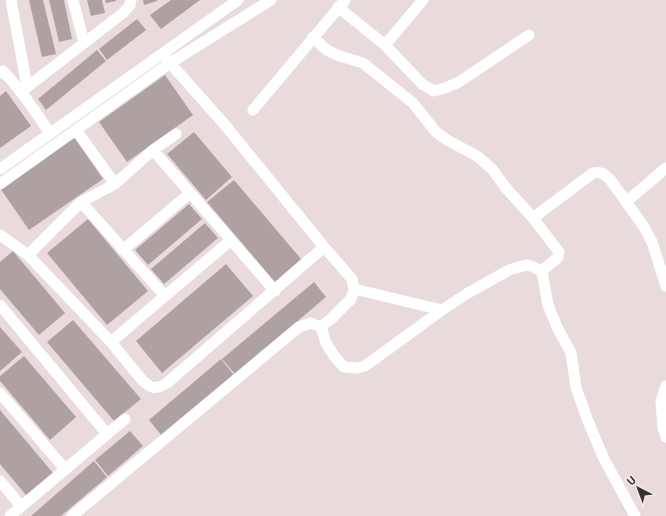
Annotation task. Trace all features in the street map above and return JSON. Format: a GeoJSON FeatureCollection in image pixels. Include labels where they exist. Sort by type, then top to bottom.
{"type":"FeatureCollection","features":[{"type":"Feature","properties":{"kind":"street"},"geometry":{"type":"LineString","coordinates":[[11,0],[26,87],[123,12],[130,5],[131,0]]}},
{"type":"Feature","properties":{"kind":"street"},"geometry":{"type":"LineString","coordinates":[[73,0],[84,43]]}},
{"type":"Feature","properties":{"kind":"street"},"geometry":{"type":"LineString","coordinates":[[0,169],[238,0]]}},
{"type":"Feature","properties":{"kind":"street"},"geometry":{"type":"LineString","coordinates":[[0,184],[170,63],[271,0]]}},
{"type":"Feature","properties":{"kind":"street"},"geometry":{"type":"LineString","coordinates":[[385,45],[423,0]]}},
{"type":"Feature","properties":{"kind":"street"},"geometry":{"type":"LineString","coordinates":[[253,110],[342,4],[385,45],[422,84],[434,91],[459,82],[529,35]]}},
{"type":"Feature","properties":{"kind":"street"},"geometry":{"type":"LineString","coordinates":[[313,37],[328,51],[347,59],[363,63],[413,103],[436,132],[447,140],[477,156],[492,169],[559,252],[558,257],[542,271]]}},
{"type":"Feature","properties":{"kind":"street"},"geometry":{"type":"LineString","coordinates":[[162,54],[225,125],[324,247],[352,279],[354,289],[351,299],[321,327]]}},
{"type":"Feature","properties":{"kind":"street"},"geometry":{"type":"LineString","coordinates":[[1,70],[22,93],[50,133]]}},
{"type":"Feature","properties":{"kind":"street"},"geometry":{"type":"LineString","coordinates":[[76,130],[115,184]]}},
{"type":"Feature","properties":{"kind":"street"},"geometry":{"type":"LineString","coordinates":[[28,255],[81,202],[115,184],[154,150],[176,134]]}},
{"type":"Feature","properties":{"kind":"street"},"geometry":{"type":"LineString","coordinates":[[154,150],[275,291]]}},
{"type":"Feature","properties":{"kind":"street"},"geometry":{"type":"LineString","coordinates":[[626,202],[666,168]]}},
{"type":"Feature","properties":{"kind":"street"},"geometry":{"type":"LineString","coordinates":[[533,218],[593,173],[603,173],[644,227],[652,242],[666,286]]}},
{"type":"Feature","properties":{"kind":"street"},"geometry":{"type":"LineString","coordinates":[[123,250],[190,193]]}},
{"type":"Feature","properties":{"kind":"street"},"geometry":{"type":"LineString","coordinates":[[81,202],[165,296]]}},
{"type":"Feature","properties":{"kind":"street"},"geometry":{"type":"LineString","coordinates":[[0,235],[28,255],[111,342],[142,380],[148,386],[153,388],[159,388],[167,383],[324,247]]}},
{"type":"Feature","properties":{"kind":"street"},"geometry":{"type":"LineString","coordinates":[[111,342],[231,240]]}},
{"type":"Feature","properties":{"kind":"street"},"geometry":{"type":"LineString","coordinates":[[321,327],[326,344],[334,356],[344,366],[356,368],[365,366],[442,310],[468,293],[509,270],[526,265],[542,271]]}},
{"type":"Feature","properties":{"kind":"street"},"geometry":{"type":"LineString","coordinates":[[542,271],[548,305],[557,327],[571,353],[576,387],[586,416],[603,457],[635,516]]}},
{"type":"Feature","properties":{"kind":"street"},"geometry":{"type":"LineString","coordinates":[[354,289],[442,310]]}},
{"type":"Feature","properties":{"kind":"street"},"geometry":{"type":"LineString","coordinates":[[0,305],[107,434]]}},
{"type":"Feature","properties":{"kind":"street"},"geometry":{"type":"LineString","coordinates":[[72,516],[299,328],[311,323],[321,327]]}},
{"type":"Feature","properties":{"kind":"street"},"geometry":{"type":"LineString","coordinates":[[666,386],[661,401],[663,428],[666,437]]}},
{"type":"Feature","properties":{"kind":"street"},"geometry":{"type":"LineString","coordinates":[[0,393],[65,469]]}},
{"type":"Feature","properties":{"kind":"street"},"geometry":{"type":"LineString","coordinates":[[10,516],[125,419]]}},
{"type":"Feature","properties":{"kind":"street"},"geometry":{"type":"LineString","coordinates":[[0,482],[21,506]]}},
{"type":"Feature","properties":{"kind":"building"},"geometry":{"type":"Polygon","coordinates":[[[29,0],[43,0],[56,54],[42,57],[29,0]]]}},
{"type":"Feature","properties":{"kind":"building"},"geometry":{"type":"Polygon","coordinates":[[[49,0],[64,0],[72,39],[59,42],[49,0]]]}},
{"type":"Feature","properties":{"kind":"building"},"geometry":{"type":"Polygon","coordinates":[[[87,0],[102,0],[105,13],[91,16],[87,0]]]}},
{"type":"Feature","properties":{"kind":"building"},"geometry":{"type":"Polygon","coordinates":[[[105,0],[116,0],[116,1],[106,3],[105,0]]]}},
{"type":"Feature","properties":{"kind":"building"},"geometry":{"type":"Polygon","coordinates":[[[143,0],[157,0],[157,1],[144,5],[143,0]]]}},
{"type":"Feature","properties":{"kind":"building"},"geometry":{"type":"Polygon","coordinates":[[[171,0],[200,0],[161,29],[150,15],[171,0]]]}},
{"type":"Feature","properties":{"kind":"building"},"geometry":{"type":"Polygon","coordinates":[[[137,19],[146,30],[107,60],[99,49],[137,19]]]}},
{"type":"Feature","properties":{"kind":"building"},"geometry":{"type":"Polygon","coordinates":[[[97,50],[106,61],[46,110],[38,99],[97,50]]]}},
{"type":"Feature","properties":{"kind":"building"},"geometry":{"type":"Polygon","coordinates":[[[165,75],[193,115],[127,162],[99,122],[165,75]]]}},
{"type":"Feature","properties":{"kind":"building"},"geometry":{"type":"Polygon","coordinates":[[[6,91],[31,126],[0,148],[0,96],[6,91]]]}},
{"type":"Feature","properties":{"kind":"building"},"geometry":{"type":"Polygon","coordinates":[[[194,132],[232,177],[206,200],[167,154],[194,132]]]}},
{"type":"Feature","properties":{"kind":"building"},"geometry":{"type":"Polygon","coordinates":[[[74,137],[103,179],[29,230],[0,188],[74,137]]]}},
{"type":"Feature","properties":{"kind":"building"},"geometry":{"type":"Polygon","coordinates":[[[234,180],[301,259],[275,282],[207,202],[234,180]]]}},
{"type":"Feature","properties":{"kind":"building"},"geometry":{"type":"Polygon","coordinates":[[[189,204],[202,219],[148,265],[135,250],[189,204]]]}},
{"type":"Feature","properties":{"kind":"building"},"geometry":{"type":"Polygon","coordinates":[[[88,219],[148,291],[107,325],[47,253],[88,219]]]}},
{"type":"Feature","properties":{"kind":"building"},"geometry":{"type":"Polygon","coordinates":[[[205,223],[218,238],[164,284],[151,269],[205,223]]]}},
{"type":"Feature","properties":{"kind":"building"},"geometry":{"type":"Polygon","coordinates":[[[13,251],[65,313],[39,335],[0,289],[0,262],[13,251]]]}},
{"type":"Feature","properties":{"kind":"building"},"geometry":{"type":"Polygon","coordinates":[[[226,264],[253,296],[162,373],[136,341],[226,264]]]}},
{"type":"Feature","properties":{"kind":"building"},"geometry":{"type":"Polygon","coordinates":[[[314,282],[326,297],[235,374],[222,359],[314,282]]]}},
{"type":"Feature","properties":{"kind":"building"},"geometry":{"type":"Polygon","coordinates":[[[73,320],[141,399],[114,421],[47,342],[73,320]]]}},
{"type":"Feature","properties":{"kind":"building"},"geometry":{"type":"Polygon","coordinates":[[[0,327],[22,352],[0,371],[0,327]]]}},
{"type":"Feature","properties":{"kind":"building"},"geometry":{"type":"Polygon","coordinates":[[[24,356],[76,417],[50,440],[0,381],[0,376],[24,356]]]}},
{"type":"Feature","properties":{"kind":"building"},"geometry":{"type":"Polygon","coordinates":[[[221,359],[234,375],[162,436],[149,420],[221,359]]]}},
{"type":"Feature","properties":{"kind":"building"},"geometry":{"type":"Polygon","coordinates":[[[0,410],[53,473],[26,495],[0,464],[0,410]]]}},
{"type":"Feature","properties":{"kind":"building"},"geometry":{"type":"Polygon","coordinates":[[[130,431],[143,446],[108,476],[95,460],[130,431]]]}},
{"type":"Feature","properties":{"kind":"building"},"geometry":{"type":"Polygon","coordinates":[[[94,461],[107,477],[61,516],[31,516],[94,461]]]}}]}
